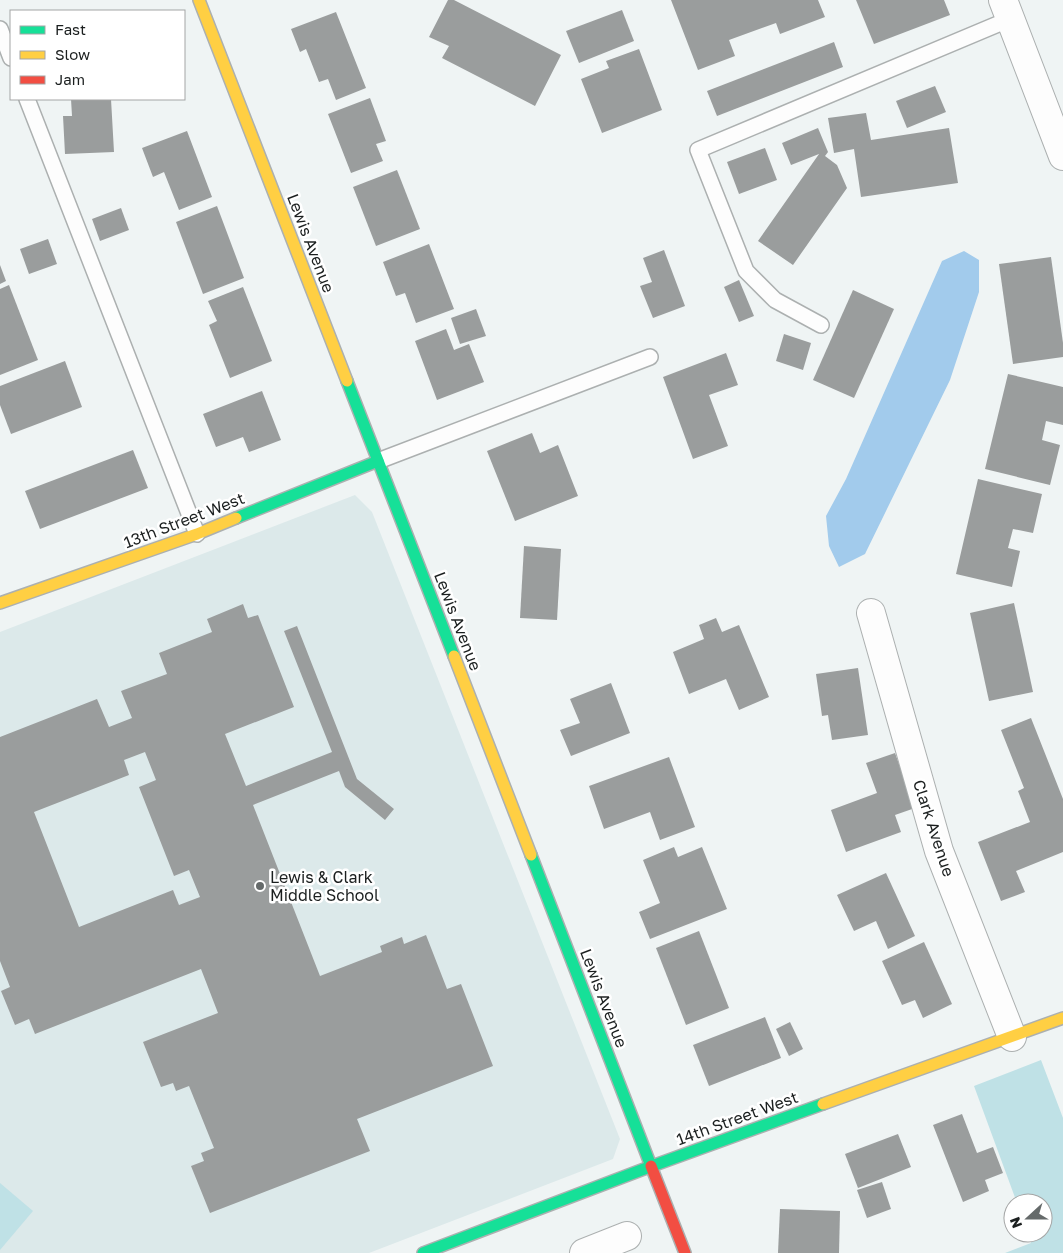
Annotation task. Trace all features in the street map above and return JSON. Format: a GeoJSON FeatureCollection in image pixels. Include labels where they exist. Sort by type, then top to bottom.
{"type":"FeatureCollection","features":[{"type":"Feature","properties":{"kind":"street","name":"Lewis Avenue"},"geometry":{"type":"LineString","coordinates":[[199,0],[686,1253]]}},
{"type":"Feature","properties":{"kind":"street"},"geometry":{"type":"LineString","coordinates":[[1007,9],[1063,156]]}},
{"type":"Feature","properties":{"kind":"street","name":"13th Street West"},"geometry":{"type":"LineString","coordinates":[[0,603],[196,534],[378,461]]}},
{"type":"Feature","properties":{"kind":"street","name":"Clark Avenue"},"geometry":{"type":"LineString","coordinates":[[871,613],[939,851],[1012,1037]]}},
{"type":"Feature","properties":{"kind":"street","name":"14th Street West"},"geometry":{"type":"LineString","coordinates":[[423,1253],[652,1166],[1063,1018]]}},
{"type":"Feature","properties":{"kind":"street"},"geometry":{"type":"LineString","coordinates":[[584,1253],[627,1236]]}},
{"type":"Feature","properties":{"kind":"lane"},"geometry":{"type":"LineString","coordinates":[[821,325],[775,300],[746,271],[698,150],[1007,9]]}},
{"type":"Feature","properties":{"kind":"lane"},"geometry":{"type":"LineString","coordinates":[[0,29],[10,55]]}},
{"type":"Feature","properties":{"kind":"lane"},"geometry":{"type":"LineString","coordinates":[[27,100],[196,534]]}},
{"type":"Feature","properties":{"kind":"lane"},"geometry":{"type":"LineString","coordinates":[[378,461],[650,357]]}},
{"type":"Feature","properties":{"kind":"shaded area","name":"Lewis & Clark Middle School"},"geometry":{"type":"Polygon","coordinates":[[[355,495],[372,512],[620,1139],[613,1159],[369,1253],[0,1253],[0,632],[355,495]]]}},
{"type":"Feature","properties":{"kind":"shaded area"},"geometry":{"type":"Polygon","coordinates":[[[1041,1060],[1063,1118],[1063,1253],[1005,1253],[1031,1243],[1053,1243],[1053,1193],[1013,1193],[974,1086],[1041,1060]]]}},
{"type":"Feature","properties":{"kind":"shaded area"},"geometry":{"type":"Polygon","coordinates":[[[0,1183],[33,1211],[0,1250],[0,1183]]]}},
{"type":"Feature","properties":{"kind":"water"},"geometry":{"type":"Polygon","coordinates":[[[964,251],[979,260],[979,292],[950,380],[865,554],[839,567],[829,546],[826,516],[846,479],[942,261],[964,251]]]}},
{"type":"Feature","properties":{"kind":"building"},"geometry":{"type":"Polygon","coordinates":[[[448,0],[454,0],[561,55],[535,106],[442,58],[449,46],[429,37],[448,0]]]}},
{"type":"Feature","properties":{"kind":"building"},"geometry":{"type":"Polygon","coordinates":[[[671,0],[818,0],[825,17],[780,34],[776,23],[729,40],[735,56],[698,70],[671,0]]]}},
{"type":"Feature","properties":{"kind":"building"},"geometry":{"type":"Polygon","coordinates":[[[856,0],[944,0],[950,15],[874,44],[856,0]]]}},
{"type":"Feature","properties":{"kind":"building"},"geometry":{"type":"Polygon","coordinates":[[[622,10],[634,41],[579,63],[566,31],[622,10]]]}},
{"type":"Feature","properties":{"kind":"building"},"geometry":{"type":"Polygon","coordinates":[[[336,12],[366,88],[336,100],[328,79],[319,82],[306,49],[300,52],[291,29],[336,12]]]}},
{"type":"Feature","properties":{"kind":"building"},"geometry":{"type":"Polygon","coordinates":[[[834,42],[843,67],[717,116],[707,91],[834,42]]]}},
{"type":"Feature","properties":{"kind":"building"},"geometry":{"type":"Polygon","coordinates":[[[639,49],[662,110],[602,133],[581,79],[609,68],[606,61],[639,49]]]}},
{"type":"Feature","properties":{"kind":"building"},"geometry":{"type":"Polygon","coordinates":[[[935,86],[946,112],[907,128],[896,101],[935,86]]]}},
{"type":"Feature","properties":{"kind":"building"},"geometry":{"type":"Polygon","coordinates":[[[370,98],[386,141],[376,144],[383,161],[351,173],[328,114],[370,98]]]}},
{"type":"Feature","properties":{"kind":"building"},"geometry":{"type":"Polygon","coordinates":[[[71,100],[111,100],[114,152],[65,154],[63,116],[72,116],[71,100]]]}},
{"type":"Feature","properties":{"kind":"building"},"geometry":{"type":"Polygon","coordinates":[[[866,113],[871,140],[949,128],[958,183],[861,197],[854,149],[834,153],[828,118],[866,113]]]}},
{"type":"Feature","properties":{"kind":"building"},"geometry":{"type":"Polygon","coordinates":[[[818,128],[828,152],[825,156],[837,165],[847,188],[793,265],[758,241],[819,154],[791,165],[782,143],[818,128]]]}},
{"type":"Feature","properties":{"kind":"building"},"geometry":{"type":"Polygon","coordinates":[[[187,131],[212,197],[179,210],[164,172],[153,177],[142,148],[187,131]]]}},
{"type":"Feature","properties":{"kind":"building"},"geometry":{"type":"Polygon","coordinates":[[[765,148],[777,180],[739,194],[727,162],[765,148]]]}},
{"type":"Feature","properties":{"kind":"building"},"geometry":{"type":"Polygon","coordinates":[[[397,170],[420,229],[376,246],[353,187],[397,170]]]}},
{"type":"Feature","properties":{"kind":"building"},"geometry":{"type":"Polygon","coordinates":[[[217,206],[244,278],[203,294],[176,222],[217,206]]]}},
{"type":"Feature","properties":{"kind":"building"},"geometry":{"type":"Polygon","coordinates":[[[121,208],[129,230],[100,241],[92,219],[121,208]]]}},
{"type":"Feature","properties":{"kind":"building"},"geometry":{"type":"Polygon","coordinates":[[[48,239],[57,264],[29,274],[20,249],[48,239]]]}},
{"type":"Feature","properties":{"kind":"building"},"geometry":{"type":"Polygon","coordinates":[[[429,244],[454,309],[416,323],[405,293],[396,296],[383,262],[429,244]]]}},
{"type":"Feature","properties":{"kind":"building"},"geometry":{"type":"Polygon","coordinates":[[[664,250],[685,306],[653,318],[640,286],[652,282],[643,258],[664,250]]]}},
{"type":"Feature","properties":{"kind":"building"},"geometry":{"type":"Polygon","coordinates":[[[1051,257],[1063,343],[1063,357],[1013,364],[999,264],[1051,257]]]}},
{"type":"Feature","properties":{"kind":"building"},"geometry":{"type":"Polygon","coordinates":[[[0,265],[6,281],[0,284],[0,265]]]}},
{"type":"Feature","properties":{"kind":"building"},"geometry":{"type":"Polygon","coordinates":[[[739,280],[754,316],[739,322],[724,287],[739,280]]]}},
{"type":"Feature","properties":{"kind":"building"},"geometry":{"type":"Polygon","coordinates":[[[9,285],[38,360],[0,375],[0,289],[9,285]]]}},
{"type":"Feature","properties":{"kind":"building"},"geometry":{"type":"Polygon","coordinates":[[[243,287],[272,361],[230,378],[209,325],[217,321],[208,301],[243,287]]]}},
{"type":"Feature","properties":{"kind":"building"},"geometry":{"type":"Polygon","coordinates":[[[853,290],[894,309],[854,398],[813,380],[853,290]]]}},
{"type":"Feature","properties":{"kind":"building"},"geometry":{"type":"Polygon","coordinates":[[[476,309],[486,336],[460,344],[451,318],[476,309]]]}},
{"type":"Feature","properties":{"kind":"building"},"geometry":{"type":"Polygon","coordinates":[[[446,329],[454,350],[469,344],[484,382],[437,400],[415,341],[446,329]]]}},
{"type":"Feature","properties":{"kind":"building"},"geometry":{"type":"Polygon","coordinates":[[[784,334],[811,343],[803,370],[776,361],[784,334]]]}},
{"type":"Feature","properties":{"kind":"building"},"geometry":{"type":"Polygon","coordinates":[[[726,353],[738,385],[709,395],[728,446],[693,459],[663,377],[726,353]]]}},
{"type":"Feature","properties":{"kind":"building"},"geometry":{"type":"Polygon","coordinates":[[[65,361],[82,407],[11,434],[0,405],[0,386],[65,361]]]}},
{"type":"Feature","properties":{"kind":"building"},"geometry":{"type":"Polygon","coordinates":[[[1008,374],[1063,387],[1063,425],[1046,421],[1042,440],[1060,445],[1050,485],[985,469],[1008,374]]]}},
{"type":"Feature","properties":{"kind":"building"},"geometry":{"type":"Polygon","coordinates":[[[262,391],[281,440],[249,452],[243,437],[216,447],[203,414],[262,391]]]}},
{"type":"Feature","properties":{"kind":"building"},"geometry":{"type":"Polygon","coordinates":[[[532,433],[540,453],[558,445],[578,496],[515,521],[487,451],[532,433]]]}},
{"type":"Feature","properties":{"kind":"building"},"geometry":{"type":"Polygon","coordinates":[[[133,450],[148,488],[40,529],[25,491],[133,450]]]}},
{"type":"Feature","properties":{"kind":"building"},"geometry":{"type":"Polygon","coordinates":[[[978,479],[1042,494],[1033,533],[1013,529],[1008,548],[1020,551],[1012,587],[956,574],[978,479]]]}},
{"type":"Feature","properties":{"kind":"building"},"geometry":{"type":"Polygon","coordinates":[[[524,546],[561,549],[557,620],[520,618],[524,546]]]}},
{"type":"Feature","properties":{"kind":"building"},"geometry":{"type":"Polygon","coordinates":[[[1014,603],[1033,692],[989,701],[970,613],[1014,603]]]}},
{"type":"Feature","properties":{"kind":"building"},"geometry":{"type":"Polygon","coordinates":[[[243,604],[248,618],[258,615],[294,707],[225,734],[246,786],[332,752],[284,631],[297,626],[357,779],[394,809],[385,820],[345,787],[339,771],[253,805],[320,976],[382,952],[380,946],[402,937],[404,944],[426,935],[447,989],[461,984],[493,1066],[357,1119],[370,1151],[210,1213],[191,1166],[204,1161],[201,1153],[214,1148],[189,1086],[176,1091],[173,1083],[161,1087],[143,1042],[218,1013],[201,969],[35,1034],[29,1019],[15,1025],[1,991],[10,987],[0,961],[0,737],[97,699],[109,727],[132,718],[121,691],[167,674],[159,653],[212,632],[207,619],[243,604]],[[145,752],[124,760],[129,775],[34,812],[79,927],[173,890],[179,905],[200,897],[189,870],[174,876],[139,787],[156,780],[145,752]]]}},
{"type":"Feature","properties":{"kind":"building"},"geometry":{"type":"Polygon","coordinates":[[[716,618],[722,632],[739,625],[769,697],[739,710],[726,679],[689,694],[673,652],[704,639],[699,625],[716,618]]]}},
{"type":"Feature","properties":{"kind":"building"},"geometry":{"type":"Polygon","coordinates":[[[858,668],[868,735],[832,740],[828,715],[822,716],[816,674],[858,668]]]}},
{"type":"Feature","properties":{"kind":"building"},"geometry":{"type":"Polygon","coordinates":[[[611,683],[630,733],[571,756],[560,730],[580,723],[570,699],[611,683]]]}},
{"type":"Feature","properties":{"kind":"building"},"geometry":{"type":"Polygon","coordinates":[[[1031,718],[1063,799],[1063,852],[1016,871],[1025,892],[1001,901],[978,842],[1030,822],[1018,791],[1024,788],[1001,730],[1031,718]]]}},
{"type":"Feature","properties":{"kind":"building"},"geometry":{"type":"Polygon","coordinates":[[[895,753],[915,808],[895,815],[901,832],[846,852],[831,810],[877,793],[866,763],[895,753]]]}},
{"type":"Feature","properties":{"kind":"building"},"geometry":{"type":"Polygon","coordinates":[[[669,757],[695,827],[660,840],[650,812],[604,829],[589,786],[669,757]]]}},
{"type":"Feature","properties":{"kind":"building"},"geometry":{"type":"Polygon","coordinates":[[[674,847],[678,857],[702,847],[727,909],[650,939],[639,912],[660,903],[643,860],[674,847]]]}},
{"type":"Feature","properties":{"kind":"building"},"geometry":{"type":"Polygon","coordinates":[[[886,873],[915,936],[888,949],[876,921],[854,931],[837,895],[886,873]]]}},
{"type":"Feature","properties":{"kind":"building"},"geometry":{"type":"Polygon","coordinates":[[[699,931],[729,1008],[686,1025],[656,948],[699,931]]]}},
{"type":"Feature","properties":{"kind":"building"},"geometry":{"type":"Polygon","coordinates":[[[924,942],[952,1004],[923,1018],[915,1000],[902,1005],[882,961],[924,942]]]}},
{"type":"Feature","properties":{"kind":"building"},"geometry":{"type":"Polygon","coordinates":[[[765,1017],[781,1058],[709,1086],[693,1045],[765,1017]]]}},
{"type":"Feature","properties":{"kind":"building"},"geometry":{"type":"Polygon","coordinates":[[[790,1022],[803,1049],[789,1056],[776,1029],[790,1022]]]}},
{"type":"Feature","properties":{"kind":"building"},"geometry":{"type":"Polygon","coordinates":[[[962,1114],[977,1153],[993,1147],[1003,1173],[985,1180],[989,1191],[963,1202],[933,1125],[962,1114]]]}},
{"type":"Feature","properties":{"kind":"building"},"geometry":{"type":"Polygon","coordinates":[[[898,1134],[911,1167],[858,1188],[845,1154],[898,1134]]]}},
{"type":"Feature","properties":{"kind":"building"},"geometry":{"type":"Polygon","coordinates":[[[882,1182],[891,1209],[867,1218],[857,1190],[882,1182]]]}},
{"type":"Feature","properties":{"kind":"building"},"geometry":{"type":"Polygon","coordinates":[[[780,1209],[840,1211],[839,1253],[778,1253],[780,1209]]]}},
{"type":"Feature","properties":{"kind":"traffic: fast"},"geometry":{"type":"LineString","coordinates":[[347,381],[454,656]]}},
{"type":"Feature","properties":{"kind":"traffic: fast"},"geometry":{"type":"LineString","coordinates":[[236,518],[378,461]]}},
{"type":"Feature","properties":{"kind":"traffic: fast"},"geometry":{"type":"LineString","coordinates":[[531,855],[651,1166]]}},
{"type":"Feature","properties":{"kind":"traffic: fast"},"geometry":{"type":"LineString","coordinates":[[423,1253],[652,1166],[823,1104]]}},
{"type":"Feature","properties":{"kind":"traffic: slow"},"geometry":{"type":"LineString","coordinates":[[199,0],[347,381]]}},
{"type":"Feature","properties":{"kind":"traffic: slow"},"geometry":{"type":"LineString","coordinates":[[0,603],[197,534],[236,518]]}},
{"type":"Feature","properties":{"kind":"traffic: slow"},"geometry":{"type":"LineString","coordinates":[[454,656],[531,855]]}},
{"type":"Feature","properties":{"kind":"traffic: slow"},"geometry":{"type":"LineString","coordinates":[[823,1104],[1063,1018]]}},
{"type":"Feature","properties":{"kind":"traffic: jam"},"geometry":{"type":"LineString","coordinates":[[651,1166],[685,1253]]}},
{"type":"Feature","properties":{"kind":"place","name":"Lewis & Clark Middle School"},"geometry":{"type":"Point","coordinates":[260,886]}}]}
